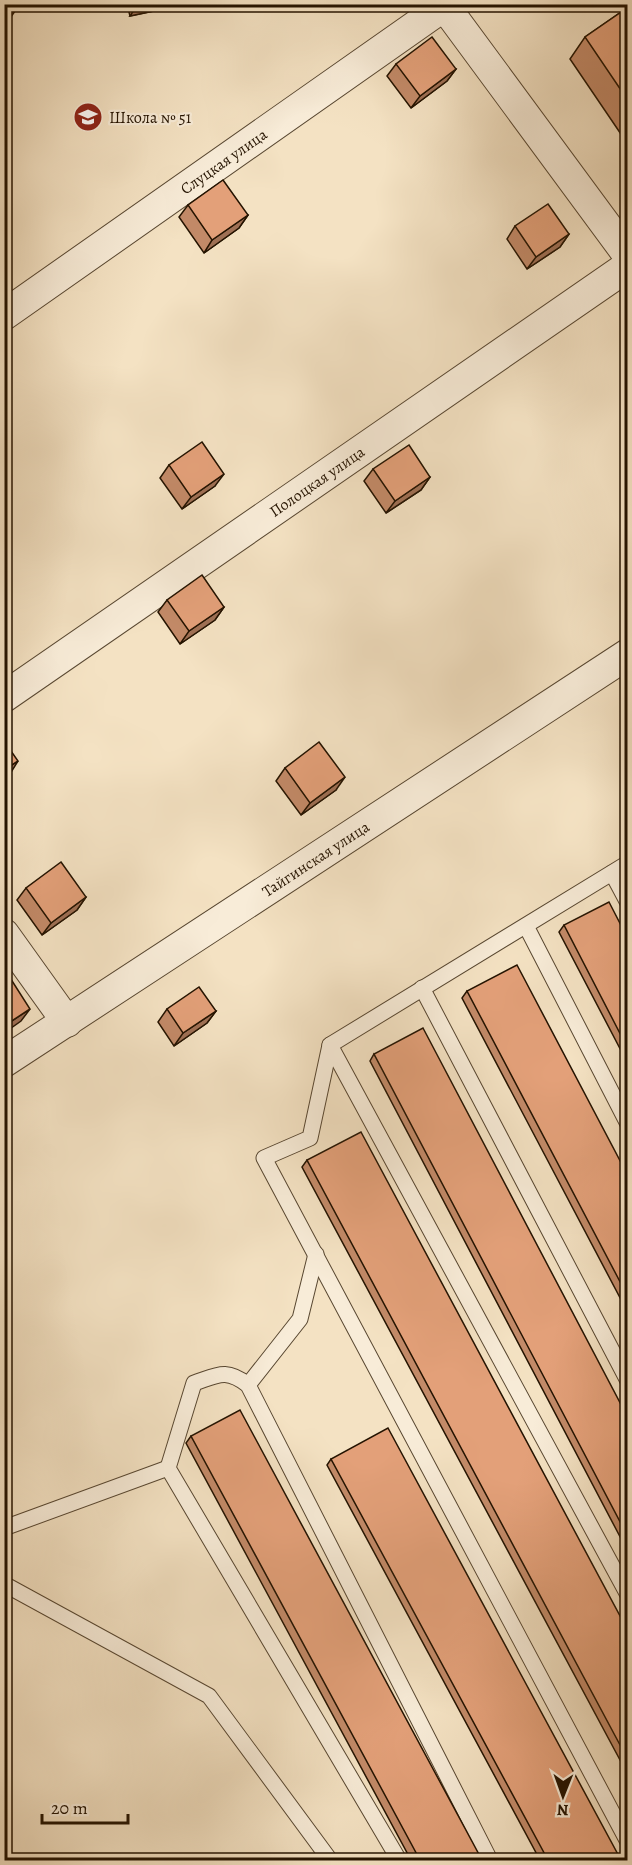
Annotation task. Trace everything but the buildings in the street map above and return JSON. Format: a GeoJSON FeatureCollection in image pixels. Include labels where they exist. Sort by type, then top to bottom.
{"type":"FeatureCollection","features":[{"type":"Feature","properties":{"kind":"street"},"geometry":{"type":"LineString","coordinates":[[444,5],[627,255]]}},
{"type":"Feature","properties":{"kind":"street","name":"Слуцкая улица"},"geometry":{"type":"LineString","coordinates":[[4,315],[444,5]]}},
{"type":"Feature","properties":{"kind":"street","name":"Полоцкая улица"},"geometry":{"type":"LineString","coordinates":[[4,697],[627,266]]}},
{"type":"Feature","properties":{"kind":"street","name":"Тайгинская улица"},"geometry":{"type":"LineString","coordinates":[[4,1062],[627,654]]}},
{"type":"Feature","properties":{"kind":"street"},"geometry":{"type":"LineString","coordinates":[[4,934],[67,1022]]}},
{"type":"Feature","properties":{"kind":"lane"},"geometry":{"type":"LineString","coordinates":[[627,863],[330,1045],[310,1138],[264,1158],[627,1842]]}},
{"type":"Feature","properties":{"kind":"lane"},"geometry":{"type":"LineString","coordinates":[[612,873],[627,903]]}},
{"type":"Feature","properties":{"kind":"lane"},"geometry":{"type":"LineString","coordinates":[[526,926],[627,1124]]}},
{"type":"Feature","properties":{"kind":"lane"},"geometry":{"type":"LineString","coordinates":[[422,988],[627,1381]]}},
{"type":"Feature","properties":{"kind":"lane"},"geometry":{"type":"LineString","coordinates":[[330,1045],[627,1595]]}},
{"type":"Feature","properties":{"kind":"lane"},"geometry":{"type":"LineString","coordinates":[[248,1385],[300,1319],[315,1254]]}},
{"type":"Feature","properties":{"kind":"lane"},"geometry":{"type":"LineString","coordinates":[[399,1860],[168,1468],[194,1383],[224,1373],[235,1374],[248,1385],[490,1860]]}},
{"type":"Feature","properties":{"kind":"lane"},"geometry":{"type":"LineString","coordinates":[[4,1528],[168,1468]]}},
{"type":"Feature","properties":{"kind":"lane"},"geometry":{"type":"LineString","coordinates":[[4,1584],[209,1696],[330,1860]]}},
{"type":"Feature","properties":{"kind":"place","name":"Школа № 51"},"geometry":{"type":"Point","coordinates":[88,117]}}]}
